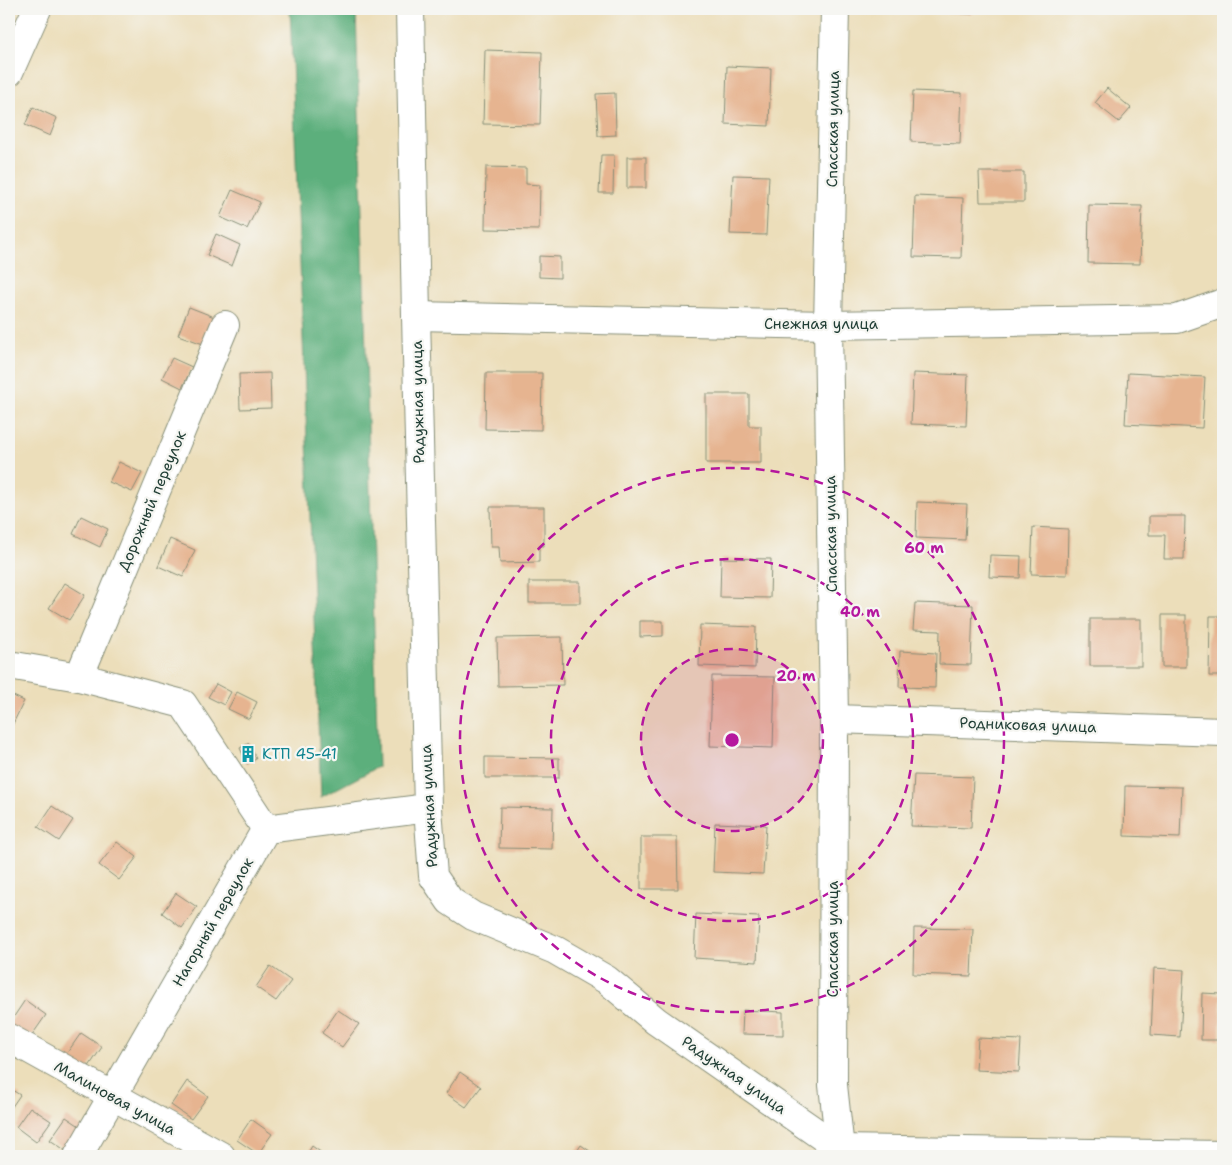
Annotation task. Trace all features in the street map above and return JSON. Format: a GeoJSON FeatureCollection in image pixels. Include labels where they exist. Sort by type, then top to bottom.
{"type":"FeatureCollection","features":[{"type":"Feature","properties":{"kind":"street"},"geometry":{"type":"LineString","coordinates":[[9,72],[37,9]]}},
{"type":"Feature","properties":{"kind":"street","name":"Радужная улица"},"geometry":{"type":"LineString","coordinates":[[410,9],[428,808],[433,876],[450,901],[473,916],[555,950],[607,980],[656,1021],[842,1153]]}},
{"type":"Feature","properties":{"kind":"street","name":"Спасская улица"},"geometry":{"type":"LineString","coordinates":[[835,9],[828,325],[834,719],[833,1084],[842,1153]]}},
{"type":"Feature","properties":{"kind":"street","name":"Снежная улица"},"geometry":{"type":"LineString","coordinates":[[416,316],[828,325],[1177,319],[1223,303]]}},
{"type":"Feature","properties":{"kind":"street","name":"Дорожный переулок"},"geometry":{"type":"LineString","coordinates":[[78,676],[225,325]]}},
{"type":"Feature","properties":{"kind":"street"},"geometry":{"type":"LineString","coordinates":[[9,665],[78,676],[183,704],[266,829],[428,808]]}},
{"type":"Feature","properties":{"kind":"street","name":"Родниковая улица"},"geometry":{"type":"LineString","coordinates":[[834,719],[1223,732]]}},
{"type":"Feature","properties":{"kind":"street","name":"Нагорный переулок"},"geometry":{"type":"LineString","coordinates":[[78,1156],[266,829]]}},
{"type":"Feature","properties":{"kind":"street","name":"Малиновая улица"},"geometry":{"type":"LineString","coordinates":[[9,1038],[221,1156]]}},
{"type":"Feature","properties":{"kind":"street"},"geometry":{"type":"LineString","coordinates":[[842,1153],[1223,1155]]}},
{"type":"Feature","properties":{"kind":"green space"},"geometry":{"type":"Polygon","coordinates":[[[290,9],[356,9],[378,767],[321,797],[290,9]]]}},
{"type":"Feature","properties":{"kind":"building"},"geometry":{"type":"Polygon","coordinates":[[[922,9],[972,9],[972,14],[922,12],[922,9]]]}},
{"type":"Feature","properties":{"kind":"building"},"geometry":{"type":"Polygon","coordinates":[[[485,50],[542,52],[540,125],[483,124],[485,50]]]}},
{"type":"Feature","properties":{"kind":"building"},"geometry":{"type":"Polygon","coordinates":[[[727,66],[771,68],[769,126],[725,124],[727,66]]]}},
{"type":"Feature","properties":{"kind":"building"},"geometry":{"type":"Polygon","coordinates":[[[1107,88],[1131,108],[1119,122],[1095,103],[1107,88]]]}},
{"type":"Feature","properties":{"kind":"building"},"geometry":{"type":"Polygon","coordinates":[[[913,91],[962,93],[960,144],[911,142],[913,91]]]}},
{"type":"Feature","properties":{"kind":"building"},"geometry":{"type":"Polygon","coordinates":[[[615,93],[616,135],[598,136],[596,94],[615,93]]]}},
{"type":"Feature","properties":{"kind":"building"},"geometry":{"type":"Polygon","coordinates":[[[33,107],[57,118],[50,136],[25,125],[33,107]]]}},
{"type":"Feature","properties":{"kind":"building"},"geometry":{"type":"Polygon","coordinates":[[[601,155],[614,155],[613,193],[599,193],[601,155]]]}},
{"type":"Feature","properties":{"kind":"building"},"geometry":{"type":"Polygon","coordinates":[[[627,157],[646,157],[646,188],[627,188],[627,157]]]}},
{"type":"Feature","properties":{"kind":"building"},"geometry":{"type":"Polygon","coordinates":[[[486,167],[526,168],[526,184],[540,185],[539,230],[485,229],[486,167]]]}},
{"type":"Feature","properties":{"kind":"building"},"geometry":{"type":"Polygon","coordinates":[[[979,172],[1024,172],[1024,202],[980,202],[979,172]]]}},
{"type":"Feature","properties":{"kind":"building"},"geometry":{"type":"Polygon","coordinates":[[[733,175],[769,176],[766,235],[730,234],[733,175]]]}},
{"type":"Feature","properties":{"kind":"building"},"geometry":{"type":"Polygon","coordinates":[[[232,190],[260,202],[247,229],[220,217],[232,190]]]}},
{"type":"Feature","properties":{"kind":"building"},"geometry":{"type":"Polygon","coordinates":[[[915,196],[963,198],[961,258],[913,257],[915,196]]]}},
{"type":"Feature","properties":{"kind":"building"},"geometry":{"type":"Polygon","coordinates":[[[1089,205],[1142,206],[1140,264],[1088,263],[1089,205]]]}},
{"type":"Feature","properties":{"kind":"building"},"geometry":{"type":"Polygon","coordinates":[[[216,234],[240,245],[232,266],[207,255],[216,234]]]}},
{"type":"Feature","properties":{"kind":"building"},"geometry":{"type":"Polygon","coordinates":[[[539,256],[560,257],[560,278],[539,277],[539,256]]]}},
{"type":"Feature","properties":{"kind":"building"},"geometry":{"type":"Polygon","coordinates":[[[189,307],[217,318],[206,345],[178,335],[189,307]]]}},
{"type":"Feature","properties":{"kind":"building"},"geometry":{"type":"Polygon","coordinates":[[[172,358],[192,367],[182,388],[162,378],[172,358]]]}},
{"type":"Feature","properties":{"kind":"building"},"geometry":{"type":"Polygon","coordinates":[[[270,373],[271,408],[240,409],[239,374],[270,373]]]}},
{"type":"Feature","properties":{"kind":"building"},"geometry":{"type":"Polygon","coordinates":[[[486,373],[542,373],[541,430],[485,429],[486,373]]]}},
{"type":"Feature","properties":{"kind":"building"},"geometry":{"type":"Polygon","coordinates":[[[913,373],[968,375],[966,426],[911,424],[913,373]]]}},
{"type":"Feature","properties":{"kind":"building"},"geometry":{"type":"Polygon","coordinates":[[[1128,373],[1205,377],[1202,428],[1125,424],[1128,373]]]}},
{"type":"Feature","properties":{"kind":"building"},"geometry":{"type":"Polygon","coordinates":[[[706,394],[749,394],[749,426],[761,426],[761,463],[706,463],[706,394]]]}},
{"type":"Feature","properties":{"kind":"building"},"geometry":{"type":"Polygon","coordinates":[[[119,462],[142,473],[132,492],[109,482],[119,462]]]}},
{"type":"Feature","properties":{"kind":"building"},"geometry":{"type":"Polygon","coordinates":[[[917,502],[967,504],[965,540],[916,538],[917,502]]]}},
{"type":"Feature","properties":{"kind":"building"},"geometry":{"type":"Polygon","coordinates":[[[490,507],[544,507],[544,546],[539,546],[539,562],[500,563],[499,547],[491,547],[490,507]]]}},
{"type":"Feature","properties":{"kind":"building"},"geometry":{"type":"Polygon","coordinates":[[[81,516],[108,529],[100,547],[73,534],[81,516]]]}},
{"type":"Feature","properties":{"kind":"building"},"geometry":{"type":"Polygon","coordinates":[[[1149,516],[1185,516],[1184,559],[1164,559],[1165,535],[1149,535],[1149,516]]]}},
{"type":"Feature","properties":{"kind":"building"},"geometry":{"type":"Polygon","coordinates":[[[1033,527],[1068,529],[1067,575],[1031,574],[1033,527]]]}},
{"type":"Feature","properties":{"kind":"building"},"geometry":{"type":"Polygon","coordinates":[[[170,539],[195,550],[183,577],[158,566],[170,539]]]}},
{"type":"Feature","properties":{"kind":"building"},"geometry":{"type":"Polygon","coordinates":[[[990,555],[1021,556],[1020,578],[989,577],[990,555]]]}},
{"type":"Feature","properties":{"kind":"building"},"geometry":{"type":"Polygon","coordinates":[[[721,558],[771,559],[770,598],[720,597],[721,558]]]}},
{"type":"Feature","properties":{"kind":"building"},"geometry":{"type":"Polygon","coordinates":[[[529,582],[580,582],[580,603],[529,603],[529,582]]]}},
{"type":"Feature","properties":{"kind":"building"},"geometry":{"type":"Polygon","coordinates":[[[65,583],[85,595],[69,620],[49,608],[65,583]]]}},
{"type":"Feature","properties":{"kind":"building"},"geometry":{"type":"Polygon","coordinates":[[[915,603],[973,605],[971,665],[939,664],[940,631],[913,630],[915,603]]]}},
{"type":"Feature","properties":{"kind":"building"},"geometry":{"type":"Polygon","coordinates":[[[1162,615],[1186,615],[1186,667],[1162,667],[1162,615]]]}},
{"type":"Feature","properties":{"kind":"building"},"geometry":{"type":"Polygon","coordinates":[[[1210,616],[1223,616],[1223,676],[1209,676],[1210,616]]]}},
{"type":"Feature","properties":{"kind":"building"},"geometry":{"type":"Polygon","coordinates":[[[1090,619],[1141,619],[1141,666],[1090,666],[1090,619]]]}},
{"type":"Feature","properties":{"kind":"building"},"geometry":{"type":"Polygon","coordinates":[[[640,621],[663,621],[663,636],[640,637],[640,621]]]}},
{"type":"Feature","properties":{"kind":"building"},"geometry":{"type":"Polygon","coordinates":[[[700,625],[756,627],[755,668],[699,666],[700,625]]]}},
{"type":"Feature","properties":{"kind":"building"},"geometry":{"type":"Polygon","coordinates":[[[562,637],[563,685],[498,686],[497,638],[562,637]]]}},
{"type":"Feature","properties":{"kind":"building"},"geometry":{"type":"Polygon","coordinates":[[[900,651],[936,653],[935,688],[899,687],[900,651]]]}},
{"type":"Feature","properties":{"kind":"building"},"geometry":{"type":"Polygon","coordinates":[[[712,676],[775,677],[773,748],[710,746],[712,676]]]}},
{"type":"Feature","properties":{"kind":"building"},"geometry":{"type":"Polygon","coordinates":[[[216,684],[231,692],[224,705],[208,697],[216,684]]]}},
{"type":"Feature","properties":{"kind":"building"},"geometry":{"type":"Polygon","coordinates":[[[237,692],[257,702],[249,719],[228,709],[237,692]]]}},
{"type":"Feature","properties":{"kind":"building"},"geometry":{"type":"Polygon","coordinates":[[[9,694],[24,701],[9,732],[9,694]]]}},
{"type":"Feature","properties":{"kind":"building","name":"КТП 45-41"},"geometry":{"type":"Polygon","coordinates":[[[249,743],[256,759],[247,764],[240,748],[249,743]]]}},
{"type":"Feature","properties":{"kind":"building"},"geometry":{"type":"Polygon","coordinates":[[[485,757],[559,758],[559,778],[485,778],[485,757]]]}},
{"type":"Feature","properties":{"kind":"building"},"geometry":{"type":"Polygon","coordinates":[[[914,775],[973,777],[971,828],[911,826],[914,775]]]}},
{"type":"Feature","properties":{"kind":"building"},"geometry":{"type":"Polygon","coordinates":[[[1125,786],[1182,787],[1180,838],[1124,836],[1125,786]]]}},
{"type":"Feature","properties":{"kind":"building"},"geometry":{"type":"Polygon","coordinates":[[[52,806],[73,820],[59,841],[38,827],[52,806]]]}},
{"type":"Feature","properties":{"kind":"building"},"geometry":{"type":"Polygon","coordinates":[[[500,807],[553,808],[552,849],[499,848],[500,807]]]}},
{"type":"Feature","properties":{"kind":"building"},"geometry":{"type":"Polygon","coordinates":[[[715,823],[766,825],[763,874],[713,872],[715,823]]]}},
{"type":"Feature","properties":{"kind":"building"},"geometry":{"type":"Polygon","coordinates":[[[641,837],[677,837],[678,889],[641,889],[641,837]]]}},
{"type":"Feature","properties":{"kind":"building"},"geometry":{"type":"Polygon","coordinates":[[[117,842],[137,857],[119,880],[99,865],[117,842]]]}},
{"type":"Feature","properties":{"kind":"building"},"geometry":{"type":"Polygon","coordinates":[[[176,893],[197,907],[182,928],[162,913],[176,893]]]}},
{"type":"Feature","properties":{"kind":"building"},"geometry":{"type":"Polygon","coordinates":[[[696,914],[759,917],[757,962],[694,958],[696,914]]]}},
{"type":"Feature","properties":{"kind":"building"},"geometry":{"type":"Polygon","coordinates":[[[914,928],[973,929],[971,976],[913,974],[914,928]]]}},
{"type":"Feature","properties":{"kind":"building"},"geometry":{"type":"Polygon","coordinates":[[[270,966],[291,981],[276,1001],[256,987],[270,966]]]}},
{"type":"Feature","properties":{"kind":"building"},"geometry":{"type":"Polygon","coordinates":[[[1154,968],[1184,970],[1180,1037],[1151,1035],[1154,968]]]}},
{"type":"Feature","properties":{"kind":"building"},"geometry":{"type":"Polygon","coordinates":[[[1202,993],[1221,994],[1220,1040],[1201,1040],[1202,993]]]}},
{"type":"Feature","properties":{"kind":"building"},"geometry":{"type":"Polygon","coordinates":[[[25,1000],[46,1015],[30,1038],[9,1024],[25,1000]]]}},
{"type":"Feature","properties":{"kind":"building"},"geometry":{"type":"Polygon","coordinates":[[[338,1010],[359,1024],[342,1047],[322,1033],[338,1010]]]}},
{"type":"Feature","properties":{"kind":"building"},"geometry":{"type":"Polygon","coordinates":[[[743,1010],[783,1012],[783,1035],[742,1034],[743,1010]]]}},
{"type":"Feature","properties":{"kind":"building"},"geometry":{"type":"Polygon","coordinates":[[[81,1033],[102,1047],[86,1071],[65,1056],[81,1033]]]}},
{"type":"Feature","properties":{"kind":"building"},"geometry":{"type":"Polygon","coordinates":[[[978,1038],[1021,1040],[1019,1072],[976,1070],[978,1038]]]}},
{"type":"Feature","properties":{"kind":"building"},"geometry":{"type":"Polygon","coordinates":[[[460,1072],[481,1087],[466,1107],[446,1093],[460,1072]]]}},
{"type":"Feature","properties":{"kind":"building"},"geometry":{"type":"Polygon","coordinates":[[[187,1081],[208,1096],[191,1119],[171,1105],[187,1081]]]}},
{"type":"Feature","properties":{"kind":"building"},"geometry":{"type":"Polygon","coordinates":[[[9,1088],[20,1095],[9,1111],[9,1088]]]}},
{"type":"Feature","properties":{"kind":"building"},"geometry":{"type":"Polygon","coordinates":[[[30,1107],[51,1121],[36,1142],[16,1127],[30,1107]]]}},
{"type":"Feature","properties":{"kind":"building"},"geometry":{"type":"Polygon","coordinates":[[[66,1117],[87,1131],[71,1154],[50,1140],[66,1117]]]}},
{"type":"Feature","properties":{"kind":"building"},"geometry":{"type":"Polygon","coordinates":[[[251,1119],[272,1134],[258,1154],[237,1140],[251,1119]]]}},
{"type":"Feature","properties":{"kind":"building"},"geometry":{"type":"Polygon","coordinates":[[[581,1145],[597,1156],[574,1156],[581,1145]]]}},
{"type":"Feature","properties":{"kind":"building"},"geometry":{"type":"Polygon","coordinates":[[[312,1146],[326,1156],[306,1156],[312,1146]]]}},
{"type":"Feature","properties":{"kind":"place","name":"КТП 45-41"},"geometry":{"type":"Point","coordinates":[248,754]}}]}
